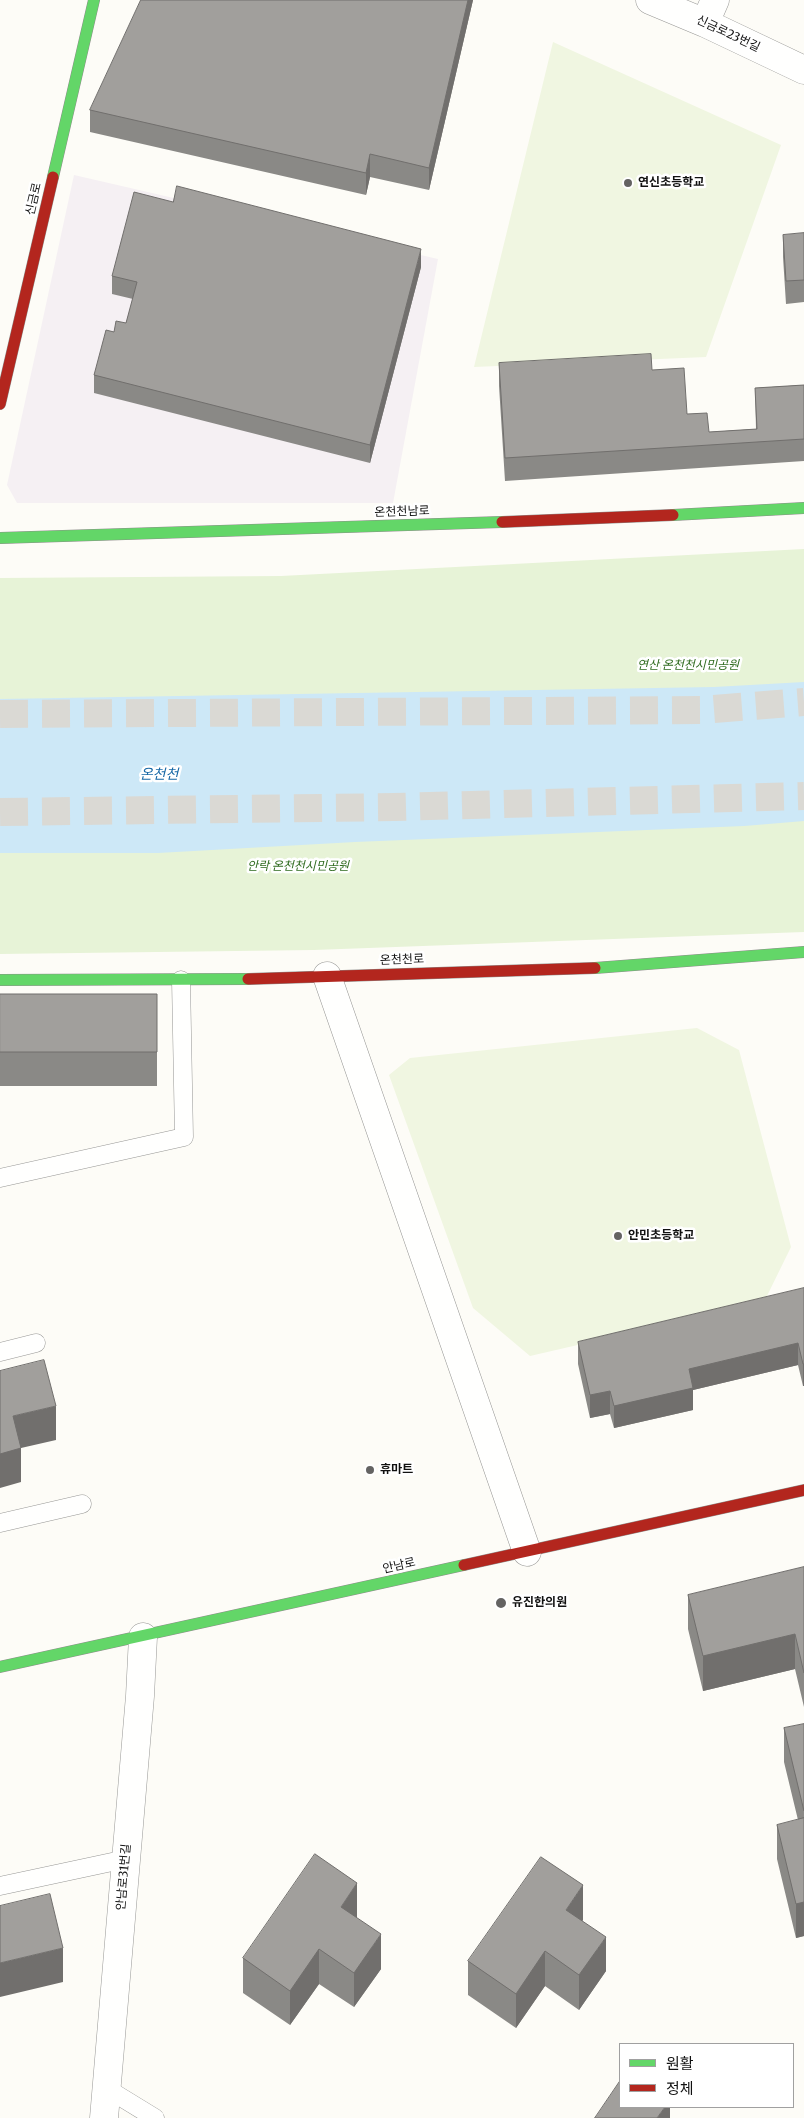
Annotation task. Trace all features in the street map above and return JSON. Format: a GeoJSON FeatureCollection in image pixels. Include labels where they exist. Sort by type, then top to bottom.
{"type":"FeatureCollection","features":[{"type":"Feature","properties":{"kind":"street","name":"신금로"},"geometry":{"type":"LineString","coordinates":[[0,404],[94,0]]}},
{"type":"Feature","properties":{"kind":"street","name":"신금로23번길"},"geometry":{"type":"LineString","coordinates":[[650,0],[710,12],[804,70]]}},
{"type":"Feature","properties":{"kind":"street","name":"온천천남로"},"geometry":{"type":"LineString","coordinates":[[0,538],[548,521],[804,508]]}},
{"type":"Feature","properties":{"kind":"street","name":"온천천로"},"geometry":{"type":"LineString","coordinates":[[0,980],[181,980],[600,968],[804,952]]}},
{"type":"Feature","properties":{"kind":"street"},"geometry":{"type":"LineString","coordinates":[[327,976],[527,1552]]}},
{"type":"Feature","properties":{"kind":"street","name":"안남로"},"geometry":{"type":"LineString","coordinates":[[0,1667],[804,1490]]}},
{"type":"Feature","properties":{"kind":"street","name":"안남로31번길"},"geometry":{"type":"LineString","coordinates":[[104,2118],[140,1696],[143,1637]]}},
{"type":"Feature","properties":{"kind":"lane"},"geometry":{"type":"LineString","coordinates":[[0,1178],[184,1137],[181,980]]}},
{"type":"Feature","properties":{"kind":"lane"},"geometry":{"type":"LineString","coordinates":[[0,1352],[36,1343]]}},
{"type":"Feature","properties":{"kind":"lane"},"geometry":{"type":"LineString","coordinates":[[0,1523],[82,1504]]}},
{"type":"Feature","properties":{"kind":"lane"},"geometry":{"type":"LineString","coordinates":[[0,1886],[126,1859]]}},
{"type":"Feature","properties":{"kind":"lane"},"geometry":{"type":"LineString","coordinates":[[106,2088],[155,2118]]}},
{"type":"Feature","properties":{"kind":"shaded area"},"geometry":{"type":"Polygon","coordinates":[[[74,175],[438,259],[393,503],[17,503],[7,485],[74,175]]]}},
{"type":"Feature","properties":{"kind":"green space"},"geometry":{"type":"Polygon","coordinates":[[[553,42],[781,145],[706,357],[474,367],[553,42]]]}},
{"type":"Feature","properties":{"kind":"green space"},"geometry":{"type":"Polygon","coordinates":[[[804,549],[804,932],[314,950],[0,954],[0,578],[281,576],[804,549]]]}},
{"type":"Feature","properties":{"kind":"green space"},"geometry":{"type":"Polygon","coordinates":[[[697,1028],[739,1050],[791,1247],[764,1302],[530,1356],[473,1308],[389,1075],[410,1058],[697,1028]]]}},
{"type":"Feature","properties":{"kind":"water","name":"온천천"},"geometry":{"type":"Polygon","coordinates":[[[804,682],[804,821],[744,826],[355,842],[158,853],[0,853],[0,699],[714,687],[804,682]]]}},
{"type":"Feature","properties":{"kind":"building"},"geometry":{"type":"Polygon","coordinates":[[[141,0],[468,0],[429,168],[370,154],[366,173],[90,110],[141,0]]]}},
{"type":"Feature","properties":{"kind":"building"},"geometry":{"type":"Polygon","coordinates":[[[177,186],[421,249],[370,445],[94,375],[106,330],[114,332],[116,321],[126,323],[137,282],[112,276],[134,192],[173,202],[177,186]]]}},
{"type":"Feature","properties":{"kind":"building"},"geometry":{"type":"Polygon","coordinates":[[[804,233],[804,280],[786,281],[783,235],[804,233]]]}},
{"type":"Feature","properties":{"kind":"building"},"geometry":{"type":"Polygon","coordinates":[[[651,354],[652,370],[684,368],[687,414],[707,413],[709,432],[757,429],[755,388],[804,385],[804,439],[505,458],[499,363],[651,354]]]}},
{"type":"Feature","properties":{"kind":"building"},"geometry":{"type":"Polygon","coordinates":[[[0,994],[157,994],[157,1052],[0,1052],[0,994]]]}},
{"type":"Feature","properties":{"kind":"building"},"geometry":{"type":"Polygon","coordinates":[[[804,1288],[804,1364],[798,1343],[689,1369],[693,1388],[614,1406],[610,1391],[590,1395],[578,1342],[804,1288]]]}},
{"type":"Feature","properties":{"kind":"building"},"geometry":{"type":"Polygon","coordinates":[[[44,1360],[56,1406],[13,1416],[21,1448],[0,1454],[0,1371],[44,1360]]]}},
{"type":"Feature","properties":{"kind":"building"},"geometry":{"type":"Polygon","coordinates":[[[804,1567],[804,1673],[795,1634],[703,1656],[688,1595],[804,1567]]]}},
{"type":"Feature","properties":{"kind":"building"},"geometry":{"type":"Polygon","coordinates":[[[804,1724],[804,1811],[784,1728],[804,1724]]]}},
{"type":"Feature","properties":{"kind":"building"},"geometry":{"type":"Polygon","coordinates":[[[804,1818],[804,1902],[796,1904],[777,1825],[804,1818]]]}},
{"type":"Feature","properties":{"kind":"building"},"geometry":{"type":"Polygon","coordinates":[[[315,1854],[357,1883],[341,1907],[381,1934],[354,1973],[319,1949],[290,1991],[243,1958],[315,1854]]]}},
{"type":"Feature","properties":{"kind":"building"},"geometry":{"type":"Polygon","coordinates":[[[541,1857],[583,1885],[566,1910],[606,1937],[579,1975],[545,1951],[516,1994],[468,1961],[541,1857]]]}},
{"type":"Feature","properties":{"kind":"building"},"geometry":{"type":"Polygon","coordinates":[[[50,1894],[63,1948],[0,1963],[0,1906],[50,1894]]]}},
{"type":"Feature","properties":{"kind":"building"},"geometry":{"type":"Polygon","coordinates":[[[619,2082],[619,2108],[664,2108],[657,2118],[595,2118],[619,2082]]]}},
{"type":"Feature","properties":{"kind":"tunnel"},"geometry":{"type":"LineString","coordinates":[[0,714],[700,710],[804,702]]}},
{"type":"Feature","properties":{"kind":"tunnel"},"geometry":{"type":"LineString","coordinates":[[0,812],[394,807],[804,796]]}},
{"type":"Feature","properties":{"kind":"traffic: fast"},"geometry":{"type":"LineString","coordinates":[[53,177],[94,0]]}},
{"type":"Feature","properties":{"kind":"traffic: fast"},"geometry":{"type":"LineString","coordinates":[[673,515],[804,508]]}},
{"type":"Feature","properties":{"kind":"traffic: fast"},"geometry":{"type":"LineString","coordinates":[[0,538],[502,522]]}},
{"type":"Feature","properties":{"kind":"traffic: fast"},"geometry":{"type":"LineString","coordinates":[[595,968],[804,952]]}},
{"type":"Feature","properties":{"kind":"traffic: fast"},"geometry":{"type":"LineString","coordinates":[[0,980],[248,979]]}},
{"type":"Feature","properties":{"kind":"traffic: fast"},"geometry":{"type":"LineString","coordinates":[[0,1667],[464,1565]]}},
{"type":"Feature","properties":{"kind":"traffic: jam"},"geometry":{"type":"LineString","coordinates":[[0,404],[53,177]]}},
{"type":"Feature","properties":{"kind":"traffic: jam"},"geometry":{"type":"LineString","coordinates":[[502,522],[673,515]]}},
{"type":"Feature","properties":{"kind":"traffic: jam"},"geometry":{"type":"LineString","coordinates":[[248,979],[595,968]]}},
{"type":"Feature","properties":{"kind":"traffic: jam"},"geometry":{"type":"LineString","coordinates":[[464,1565],[804,1490]]}},
{"type":"Feature","properties":{"kind":"place","name":"연신초등학교"},"geometry":{"type":"Point","coordinates":[628,183]}},
{"type":"Feature","properties":{"kind":"place","name":"안민초등학교"},"geometry":{"type":"Point","coordinates":[618,1236]}},
{"type":"Feature","properties":{"kind":"place","name":"휴마트"},"geometry":{"type":"Point","coordinates":[370,1470]}},
{"type":"Feature","properties":{"kind":"place","name":"유진한의원"},"geometry":{"type":"Point","coordinates":[501,1603]}},
{"type":"Feature","properties":{"kind":"park label","name":"연산 온천천시민공원"},"geometry":{"type":"Point","coordinates":[688,666]}},
{"type":"Feature","properties":{"kind":"park label","name":"안락 온천천시민공원"},"geometry":{"type":"Point","coordinates":[298,867]}}]}
